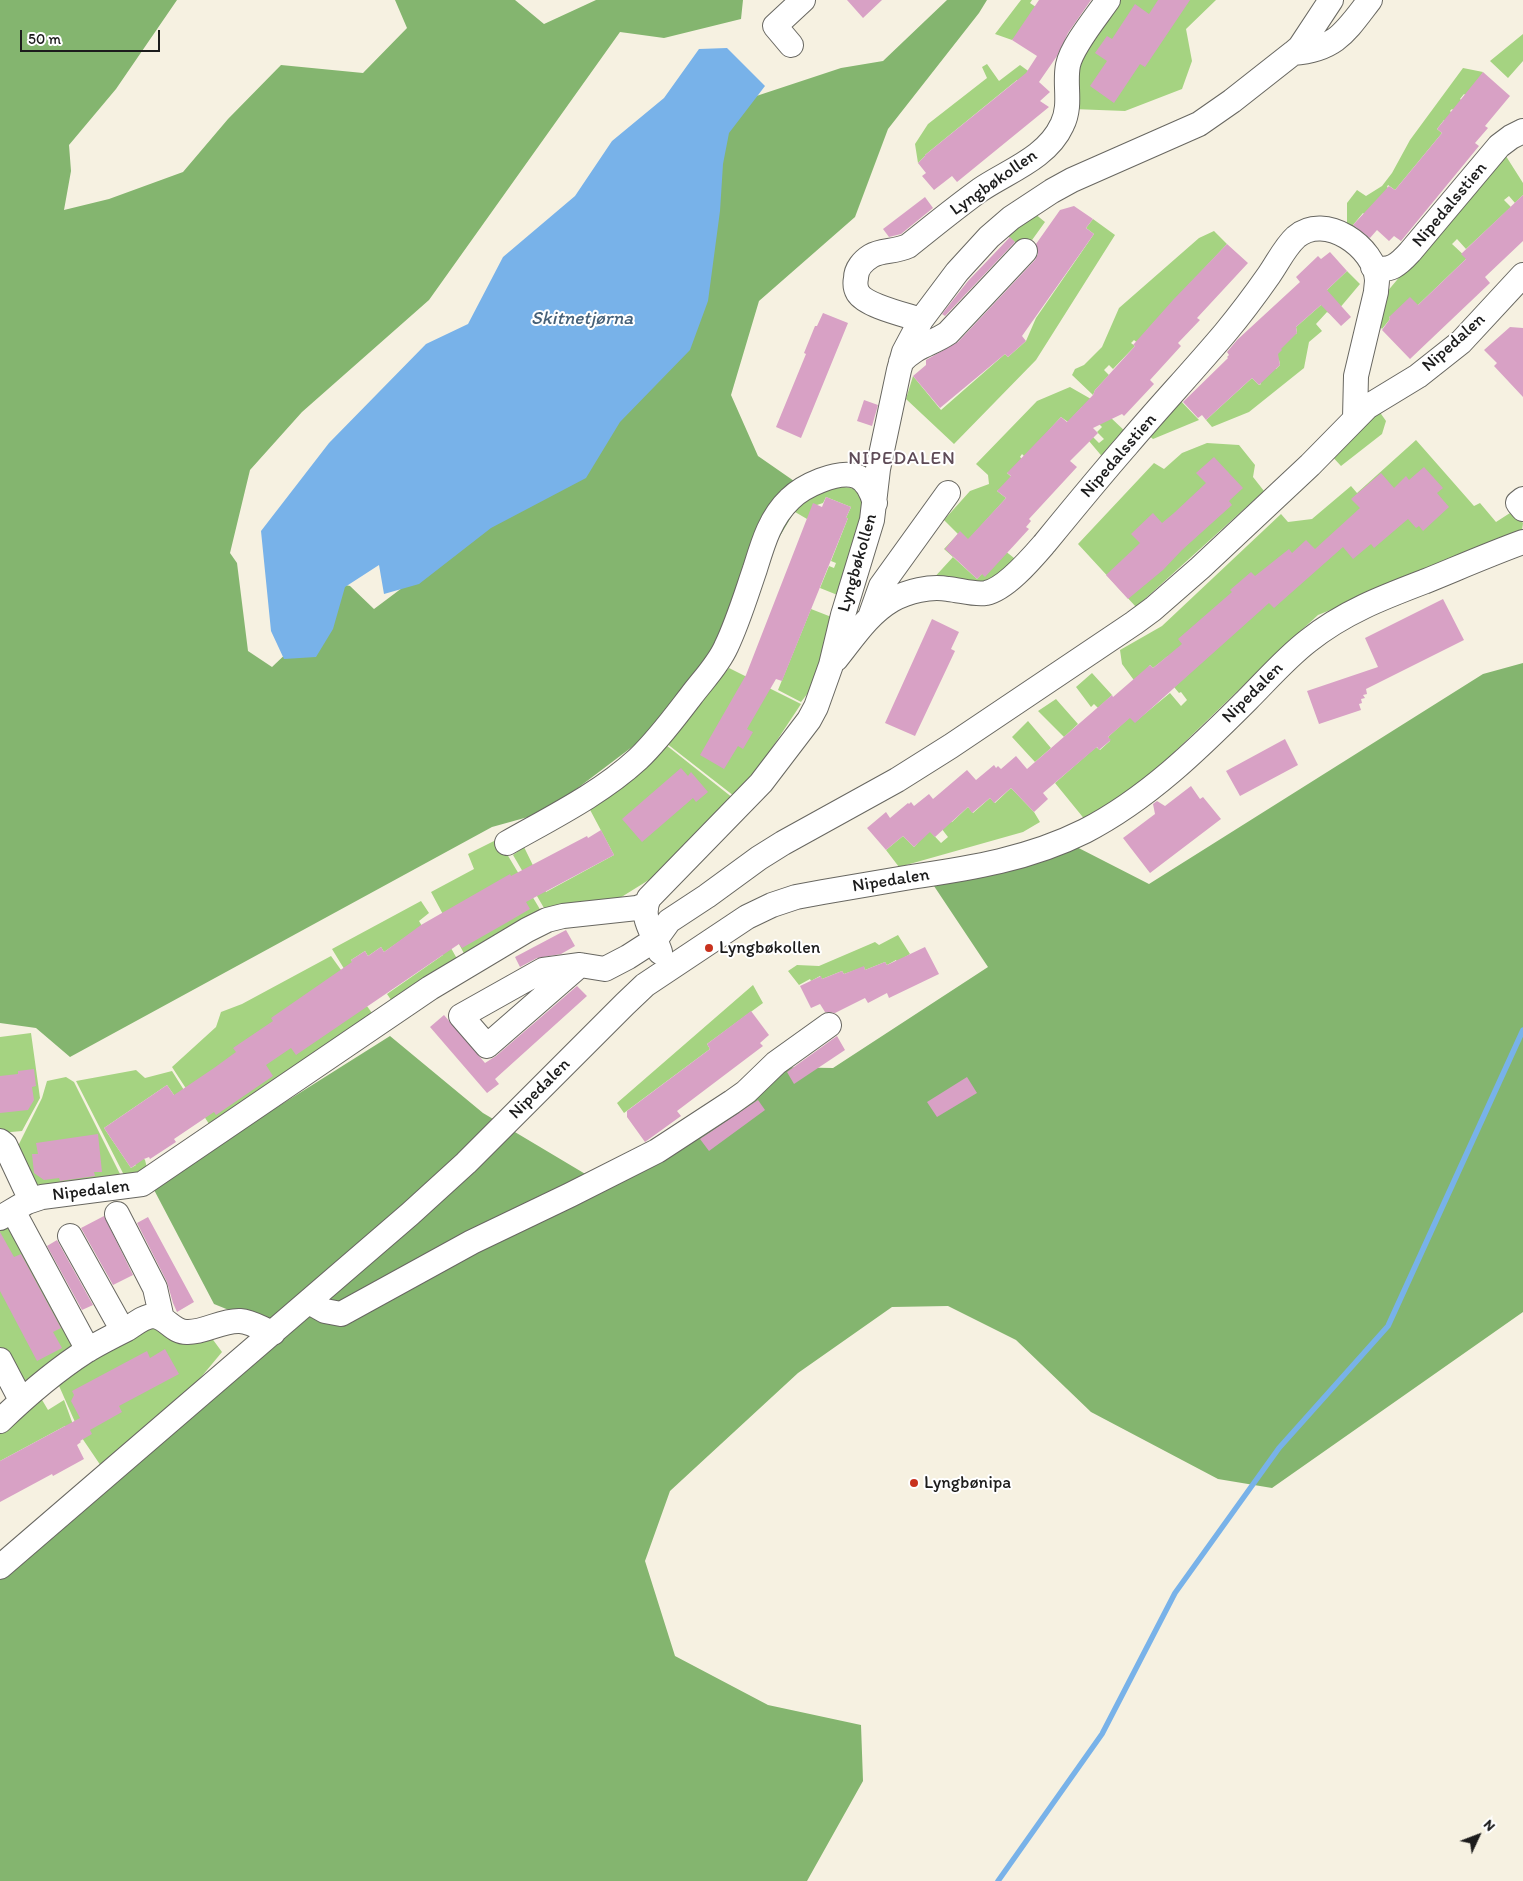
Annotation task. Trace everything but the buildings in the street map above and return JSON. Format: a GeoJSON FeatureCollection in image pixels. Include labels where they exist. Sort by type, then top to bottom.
{"type":"FeatureCollection","features":[{"type":"Feature","properties":{"kind":"street"},"geometry":{"type":"LineString","coordinates":[[791,45],[775,26],[803,0]]}},
{"type":"Feature","properties":{"kind":"street","name":"Lyngbøkollen"},"geometry":{"type":"LineString","coordinates":[[921,320],[873,304],[858,293],[855,284],[856,273],[861,264],[871,256],[898,251],[908,246],[979,191],[1033,158],[1052,139],[1062,125],[1067,110],[1068,63],[1074,49],[1108,0]]}},
{"type":"Feature","properties":{"kind":"street","name":"Lyngbøkollen"},"geometry":{"type":"LineString","coordinates":[[645,905],[648,898],[761,783],[816,708],[866,545],[875,503],[878,469],[902,362],[913,334],[921,320],[973,253],[1011,218],[1052,190],[1072,180],[1199,124],[1232,101],[1300,47],[1331,0]]}},
{"type":"Feature","properties":{"kind":"street","name":"Lyngbøkollen"},"geometry":{"type":"LineString","coordinates":[[1293,53],[1308,52],[1335,41],[1370,0]]}},
{"type":"Feature","properties":{"kind":"street","name":"Nipedalsstien"},"geometry":{"type":"LineString","coordinates":[[1373,267],[1388,270],[1398,264],[1499,146],[1523,131]]}},
{"type":"Feature","properties":{"kind":"street","name":"Nipedalsstien"},"geometry":{"type":"LineString","coordinates":[[830,665],[869,618],[893,599],[929,588],[987,593],[1011,579],[1041,548],[1127,444],[1226,332],[1270,274],[1288,246],[1297,236],[1308,230],[1322,227],[1330,228],[1349,238],[1359,247],[1373,267],[1377,279],[1376,292],[1356,376],[1355,418]]}},
{"type":"Feature","properties":{"kind":"street"},"geometry":{"type":"LineString","coordinates":[[902,362],[910,352],[938,340],[948,333],[1025,251]]}},
{"type":"Feature","properties":{"kind":"street","name":"Nipedalen"},"geometry":{"type":"LineString","coordinates":[[580,965],[606,969],[656,939],[670,921],[760,858],[783,843],[897,780],[951,746],[1022,700],[1153,609],[1304,471],[1367,407],[1418,376],[1461,342],[1523,276]]}},
{"type":"Feature","properties":{"kind":"street","name":"Lyngbøkollen"},"geometry":{"type":"LineString","coordinates":[[507,843],[567,809],[608,782],[636,761],[657,740],[726,648],[741,611],[770,524],[779,510],[792,497],[820,481],[856,476],[864,481],[871,491],[875,503]]}},
{"type":"Feature","properties":{"kind":"street"},"geometry":{"type":"LineString","coordinates":[[869,618],[881,586],[948,493]]}},
{"type":"Feature","properties":{"kind":"street","name":"Nipedalen"},"geometry":{"type":"LineString","coordinates":[[0,1567],[310,1302],[466,1164],[625,1004],[645,985],[668,969],[747,917],[772,905],[796,897],[996,863],[1047,847],[1084,831],[1141,797],[1165,777],[1288,659],[1308,641],[1337,620],[1367,603],[1523,542]]}},
{"type":"Feature","properties":{"kind":"street"},"geometry":{"type":"LineString","coordinates":[[645,905],[646,920],[668,969]]}},
{"type":"Feature","properties":{"kind":"street","name":"Nipedalen"},"geometry":{"type":"LineString","coordinates":[[13,1210],[42,1197],[142,1184],[430,988],[527,930],[547,920],[563,916],[637,908],[645,905]]}},
{"type":"Feature","properties":{"kind":"street"},"geometry":{"type":"LineString","coordinates":[[310,1302],[325,1311],[341,1314],[472,1242],[570,1196],[657,1151],[746,1092],[776,1063],[829,1025]]}},
{"type":"Feature","properties":{"kind":"street","name":"Nipedalen"},"geometry":{"type":"LineString","coordinates":[[0,1142],[5,1145],[28,1194],[13,1210]]}},
{"type":"Feature","properties":{"kind":"street","name":"Nipedalen"},"geometry":{"type":"LineString","coordinates":[[13,1210],[88,1350]]}},
{"type":"Feature","properties":{"kind":"street","name":"Nipedalen"},"geometry":{"type":"LineString","coordinates":[[117,1214],[155,1288],[162,1319]]}},
{"type":"Feature","properties":{"kind":"street"},"geometry":{"type":"LineString","coordinates":[[70,1236],[123,1331]]}},
{"type":"Feature","properties":{"kind":"street"},"geometry":{"type":"LineString","coordinates":[[0,1421],[21,1400],[66,1365],[144,1318],[154,1316],[162,1319],[180,1332],[190,1332],[240,1321],[250,1323],[273,1333]]}},
{"type":"Feature","properties":{"kind":"street"},"geometry":{"type":"LineString","coordinates":[[0,1360],[21,1400]]}},
{"type":"Feature","properties":{"kind":"green space"},"geometry":{"type":"Polygon","coordinates":[[[0,0],[177,0],[116,89],[69,145],[71,171],[64,210],[109,199],[183,172],[228,119],[281,65],[363,73],[407,28],[395,0],[515,0],[544,24],[596,0],[743,0],[741,19],[664,38],[620,32],[429,300],[302,412],[250,470],[230,553],[237,563],[248,651],[272,667],[313,628],[330,582],[350,586],[374,609],[486,525],[714,110],[841,68],[883,61],[947,0],[987,0],[979,13],[888,129],[855,217],[759,301],[731,395],[758,456],[807,490],[770,553],[714,685],[546,812],[492,827],[70,1057],[36,1028],[0,1023],[0,0]]]}},
{"type":"Feature","properties":{"kind":"green space"},"geometry":{"type":"Polygon","coordinates":[[[1021,0],[1032,0],[1030,3],[1046,14],[1012,40],[995,34],[1021,0]]]}},
{"type":"Feature","properties":{"kind":"green space"},"geometry":{"type":"Polygon","coordinates":[[[1115,0],[1216,0],[1186,29],[1192,61],[1182,89],[1125,111],[1073,109],[1076,59],[1115,0]]]}},
{"type":"Feature","properties":{"kind":"green space"},"geometry":{"type":"Polygon","coordinates":[[[1523,34],[1523,61],[1508,78],[1490,61],[1523,34]]]}},
{"type":"Feature","properties":{"kind":"green space"},"geometry":{"type":"Polygon","coordinates":[[[987,64],[999,81],[1020,65],[1031,73],[1022,82],[1017,80],[925,155],[918,163],[915,144],[928,124],[987,78],[982,67],[987,64]]]}},
{"type":"Feature","properties":{"kind":"green space"},"geometry":{"type":"Polygon","coordinates":[[[1463,68],[1483,72],[1469,98],[1464,94],[1460,99],[1466,104],[1458,114],[1452,109],[1450,111],[1456,117],[1450,124],[1444,120],[1437,129],[1442,133],[1395,190],[1388,185],[1387,187],[1393,192],[1371,219],[1363,213],[1353,225],[1361,232],[1357,236],[1347,231],[1347,203],[1357,190],[1366,196],[1382,186],[1392,173],[1410,140],[1463,68]]]}},
{"type":"Feature","properties":{"kind":"green space"},"geometry":{"type":"Polygon","coordinates":[[[1504,153],[1523,183],[1523,195],[1515,203],[1509,196],[1504,200],[1511,207],[1466,249],[1457,239],[1452,244],[1467,258],[1418,305],[1389,317],[1390,319],[1382,329],[1376,322],[1386,293],[1504,153]]]}},
{"type":"Feature","properties":{"kind":"green space"},"geometry":{"type":"Polygon","coordinates":[[[1034,213],[1045,222],[1027,247],[1022,248],[1004,233],[1034,213]]]}},
{"type":"Feature","properties":{"kind":"green space"},"geometry":{"type":"Polygon","coordinates":[[[1093,219],[1115,235],[1036,360],[954,444],[906,399],[913,376],[941,410],[1005,354],[1008,357],[1026,341],[1036,318],[1094,234],[1086,228],[1093,219]]]}},
{"type":"Feature","properties":{"kind":"green space"},"geometry":{"type":"Polygon","coordinates":[[[1214,231],[1227,244],[1147,330],[1141,346],[1134,340],[1131,343],[1135,346],[1113,369],[1109,365],[1104,370],[1109,375],[1095,390],[1093,395],[1072,375],[1075,369],[1084,365],[1102,347],[1119,308],[1199,238],[1214,231]]]}},
{"type":"Feature","properties":{"kind":"green space"},"geometry":{"type":"Polygon","coordinates":[[[1347,271],[1360,284],[1333,316],[1327,312],[1316,324],[1322,331],[1309,342],[1304,368],[1249,412],[1212,427],[1206,420],[1252,378],[1259,385],[1261,384],[1254,376],[1270,368],[1276,369],[1280,365],[1279,360],[1273,358],[1277,345],[1297,333],[1296,327],[1321,305],[1327,290],[1347,271]]]}},
{"type":"Feature","properties":{"kind":"green space"},"geometry":{"type":"Polygon","coordinates":[[[1070,387],[1091,399],[1128,434],[1105,460],[1089,441],[1093,437],[1099,443],[1104,439],[1097,432],[1102,427],[1082,407],[1068,422],[1061,417],[1049,430],[1030,462],[1022,454],[1020,457],[1028,464],[1007,473],[1014,479],[997,491],[1006,498],[953,557],[944,549],[958,534],[944,520],[970,491],[989,484],[988,475],[976,464],[1037,401],[1070,387]]]}},
{"type":"Feature","properties":{"kind":"green space"},"geometry":{"type":"Polygon","coordinates":[[[1177,397],[1199,420],[1153,439],[1147,434],[1177,397]]]}},
{"type":"Feature","properties":{"kind":"green space"},"geometry":{"type":"Polygon","coordinates":[[[1379,411],[1386,421],[1382,434],[1341,466],[1329,453],[1379,411]]]}},
{"type":"Feature","properties":{"kind":"green space"},"geometry":{"type":"Polygon","coordinates":[[[1416,440],[1474,506],[1480,503],[1496,522],[1510,513],[1514,513],[1523,523],[1522,530],[1517,534],[1318,615],[1136,789],[1086,821],[1055,783],[1096,747],[1100,750],[1110,741],[1108,737],[1130,717],[1135,722],[1170,693],[1181,706],[1187,700],[1174,687],[1168,656],[1153,668],[1150,665],[1136,683],[1122,664],[1120,650],[1162,626],[1281,514],[1288,522],[1312,519],[1351,486],[1357,493],[1416,440]]]}},
{"type":"Feature","properties":{"kind":"green space"},"geometry":{"type":"Polygon","coordinates":[[[1207,443],[1239,445],[1255,465],[1253,477],[1264,491],[1136,607],[1078,544],[1154,463],[1164,469],[1182,453],[1207,443]]]}},
{"type":"Feature","properties":{"kind":"green space"},"geometry":{"type":"Polygon","coordinates":[[[838,486],[856,489],[864,497],[864,519],[840,596],[820,588],[829,566],[834,568],[836,563],[831,561],[851,507],[826,497],[823,503],[817,505],[807,519],[790,509],[802,499],[838,486]]]}},
{"type":"Feature","properties":{"kind":"green space"},"geometry":{"type":"Polygon","coordinates":[[[1004,550],[1019,562],[981,587],[931,581],[953,557],[977,579],[1004,550]]]}},
{"type":"Feature","properties":{"kind":"green space"},"geometry":{"type":"Polygon","coordinates":[[[811,609],[834,618],[814,685],[801,702],[778,690],[811,609]]]}},
{"type":"Feature","properties":{"kind":"green space"},"geometry":{"type":"Polygon","coordinates":[[[1523,663],[1523,1312],[1272,1488],[1218,1479],[1091,1412],[1016,1340],[948,1306],[892,1307],[798,1373],[670,1491],[645,1561],[675,1656],[768,1705],[861,1725],[863,1781],[807,1881],[0,1881],[0,1580],[276,1329],[214,1304],[152,1186],[390,1036],[483,1113],[587,1175],[682,1149],[772,1067],[833,1068],[988,967],[924,871],[1063,840],[1149,884],[1483,674],[1523,663]]]}},
{"type":"Feature","properties":{"kind":"green space"},"geometry":{"type":"Polygon","coordinates":[[[729,668],[801,704],[760,766],[734,796],[666,743],[729,668]]]}},
{"type":"Feature","properties":{"kind":"green space"},"geometry":{"type":"Polygon","coordinates":[[[1092,673],[1112,695],[1098,708],[1094,704],[1091,707],[1076,687],[1092,673]]]}},
{"type":"Feature","properties":{"kind":"green space"},"geometry":{"type":"Polygon","coordinates":[[[1056,699],[1078,724],[1064,737],[1038,711],[1056,699]]]}},
{"type":"Feature","properties":{"kind":"green space"},"geometry":{"type":"Polygon","coordinates":[[[1028,721],[1051,748],[1035,762],[1012,737],[1028,721]]]}},
{"type":"Feature","properties":{"kind":"green space"},"geometry":{"type":"Polygon","coordinates":[[[666,745],[733,798],[696,839],[652,878],[615,901],[556,911],[544,908],[513,855],[524,847],[546,892],[614,855],[588,806],[666,745]]]}},
{"type":"Feature","properties":{"kind":"green space"},"geometry":{"type":"Polygon","coordinates":[[[1011,788],[1034,812],[1040,822],[1023,832],[899,867],[886,850],[903,836],[914,847],[925,826],[941,843],[948,837],[938,824],[952,822],[968,807],[973,813],[990,798],[995,803],[1011,788]]]}},
{"type":"Feature","properties":{"kind":"green space"},"geometry":{"type":"Polygon","coordinates":[[[498,839],[541,911],[467,959],[431,892],[474,869],[468,854],[498,839]]]}},
{"type":"Feature","properties":{"kind":"green space"},"geometry":{"type":"Polygon","coordinates":[[[421,901],[429,913],[419,921],[422,926],[384,952],[381,947],[368,956],[365,951],[351,960],[355,966],[346,972],[332,949],[421,901]]]}},
{"type":"Feature","properties":{"kind":"green space"},"geometry":{"type":"Polygon","coordinates":[[[443,934],[460,964],[396,1007],[387,994],[443,955],[443,934]]]}},
{"type":"Feature","properties":{"kind":"green space"},"geometry":{"type":"Polygon","coordinates":[[[898,935],[910,954],[897,962],[896,960],[887,965],[885,962],[865,970],[864,967],[844,974],[842,971],[822,979],[820,976],[799,985],[788,971],[797,965],[819,966],[875,942],[879,945],[898,935]]]}},
{"type":"Feature","properties":{"kind":"green space"},"geometry":{"type":"Polygon","coordinates":[[[331,956],[377,1020],[211,1127],[172,1067],[216,1027],[221,1012],[242,1004],[331,956]]]}},
{"type":"Feature","properties":{"kind":"green space"},"geometry":{"type":"Polygon","coordinates":[[[753,985],[763,1003],[707,1044],[710,1049],[624,1113],[617,1103],[753,985]]]}},
{"type":"Feature","properties":{"kind":"green space"},"geometry":{"type":"Polygon","coordinates":[[[31,1033],[40,1098],[22,1131],[0,1133],[0,1037],[31,1033]]]}},
{"type":"Feature","properties":{"kind":"green space"},"geometry":{"type":"Polygon","coordinates":[[[136,1070],[145,1078],[172,1071],[199,1114],[174,1095],[167,1085],[104,1128],[131,1168],[136,1165],[133,1159],[139,1152],[145,1160],[148,1172],[126,1179],[76,1081],[136,1070]]]}},
{"type":"Feature","properties":{"kind":"green space"},"geometry":{"type":"Polygon","coordinates":[[[66,1077],[74,1082],[124,1182],[39,1193],[14,1154],[42,1098],[47,1081],[66,1077]]]}},
{"type":"Feature","properties":{"kind":"green space"},"geometry":{"type":"Polygon","coordinates":[[[6,1221],[81,1352],[27,1391],[0,1349],[0,1223],[6,1221]]]}},
{"type":"Feature","properties":{"kind":"green space"},"geometry":{"type":"Polygon","coordinates":[[[145,1326],[211,1337],[222,1352],[192,1388],[101,1466],[82,1438],[56,1379],[145,1326]]]}},
{"type":"Feature","properties":{"kind":"green space"},"geometry":{"type":"Polygon","coordinates":[[[38,1393],[48,1410],[64,1400],[75,1430],[65,1426],[0,1461],[0,1426],[38,1393]]]}},
{"type":"Feature","properties":{"kind":"water","name":"Skitnetjørna"},"geometry":{"type":"Polygon","coordinates":[[[727,48],[765,86],[729,133],[723,164],[720,211],[708,301],[690,350],[620,422],[586,478],[491,528],[419,584],[384,594],[379,565],[345,587],[333,629],[316,657],[284,659],[271,631],[261,531],[329,443],[426,344],[468,324],[503,257],[575,196],[612,141],[664,98],[699,49],[727,48]]]}},
{"type":"Feature","properties":{"kind":"waterway"},"geometry":{"type":"LineString","coordinates":[[998,1881],[1102,1734],[1175,1593],[1279,1448],[1388,1326],[1523,1030]]}},
{"type":"Feature","properties":{"kind":"place","name":"Lyngbøkollen"},"geometry":{"type":"Point","coordinates":[709,948]}},
{"type":"Feature","properties":{"kind":"place","name":"Lyngbønipa"},"geometry":{"type":"Point","coordinates":[914,1483]}},
{"type":"Feature","properties":{"kind":"district","name":"NIPEDALEN"},"geometry":{"type":"Point","coordinates":[902,459]}}]}
